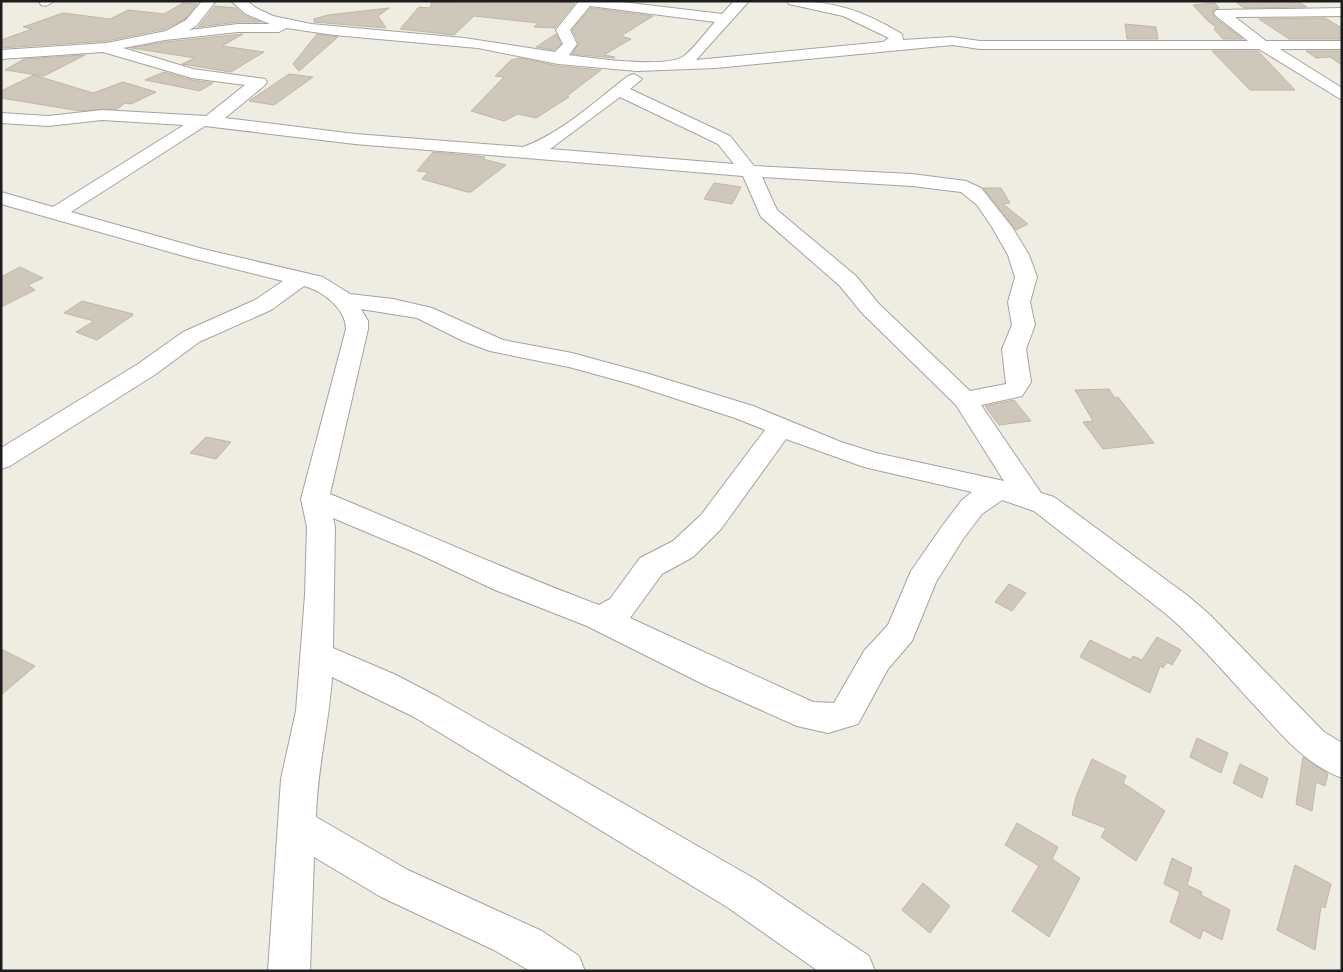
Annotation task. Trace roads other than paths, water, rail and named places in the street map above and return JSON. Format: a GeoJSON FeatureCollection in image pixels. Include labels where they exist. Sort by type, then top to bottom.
{"type":"FeatureCollection","features":[{"type":"Feature","properties":{"kind":"street"},"geometry":{"type":"LineString","coordinates":[[154,38],[182,30],[209,1]]}},
{"type":"Feature","properties":{"kind":"street"},"geometry":{"type":"LineString","coordinates":[[238,1],[243,7],[255,14],[300,26]]}},
{"type":"Feature","properties":{"kind":"street"},"geometry":{"type":"LineString","coordinates":[[558,59],[570,44],[564,30],[565,26],[587,1],[726,19]]}},
{"type":"Feature","properties":{"kind":"street"},"geometry":{"type":"LineString","coordinates":[[523,153],[543,146],[555,138],[630,81],[688,60],[742,1]]}},
{"type":"Feature","properties":{"kind":"street"},"geometry":{"type":"LineString","coordinates":[[794,1],[827,6],[852,14],[856,18],[876,25],[897,37],[896,41],[886,46]]}},
{"type":"Feature","properties":{"kind":"street"},"geometry":{"type":"LineString","coordinates":[[1342,12],[1221,13],[1264,46],[1334,85],[1342,95]]}},
{"type":"Feature","properties":{"kind":"street"},"geometry":{"type":"LineString","coordinates":[[1,55],[107,47],[154,38],[238,28],[300,26],[506,48],[558,59],[608,65],[670,66],[796,57],[886,46],[952,41],[980,45],[1342,45]]}},
{"type":"Feature","properties":{"kind":"street"},"geometry":{"type":"LineString","coordinates":[[56,213],[206,121],[259,82],[192,73],[107,47]]}},
{"type":"Feature","properties":{"kind":"street"},"geometry":{"type":"LineString","coordinates":[[620,90],[640,102],[724,140],[738,155],[745,168],[750,171],[768,213],[848,282],[870,308],[965,400],[1031,499]]}},
{"type":"Feature","properties":{"kind":"street"},"geometry":{"type":"LineString","coordinates":[[1,118],[63,120],[102,115],[206,121],[355,139],[750,171],[946,183],[974,190],[981,196],[1008,235],[1023,266],[1026,287],[1019,302],[1024,327],[1013,350],[1020,380],[1017,388],[1013,391],[965,400]]}},
{"type":"Feature","properties":{"kind":"street"},"geometry":{"type":"LineString","coordinates":[[1,134],[26,119]]}},
{"type":"Feature","properties":{"kind":"street"},"geometry":{"type":"LineString","coordinates":[[1,198],[198,254],[324,286],[334,296],[344,300],[424,313],[471,336],[498,346],[572,360],[640,378],[695,398],[744,412],[832,448],[873,461],[1000,489],[1031,499],[1058,512],[1177,605],[1198,623],[1312,743],[1342,762]]}},
{"type":"Feature","properties":{"kind":"street"},"geometry":{"type":"LineString","coordinates":[[1,460],[147,369],[183,342],[263,305],[300,279]]}},
{"type":"Feature","properties":{"kind":"street"},"geometry":{"type":"LineString","coordinates":[[289,971],[299,779],[313,711],[317,656],[321,527],[315,499],[357,329],[357,321],[344,300]]}},
{"type":"Feature","properties":{"kind":"street"},"geometry":{"type":"LineString","coordinates":[[598,617],[609,616],[621,608],[651,566],[683,549],[711,522],[781,427]]}},
{"type":"Feature","properties":{"kind":"street"},"geometry":{"type":"LineString","coordinates":[[315,499],[506,582],[598,617],[719,676],[809,716],[837,718],[846,714],[876,660],[901,632],[922,580],[954,532],[972,507],[986,496],[1000,489]]}},
{"type":"Feature","properties":{"kind":"street"},"geometry":{"type":"LineString","coordinates":[[317,656],[384,685],[426,706],[741,893],[854,971]]}},
{"type":"Feature","properties":{"kind":"street"},"geometry":{"type":"LineString","coordinates":[[297,826],[409,892],[501,931],[542,952],[564,971]]}}]}
